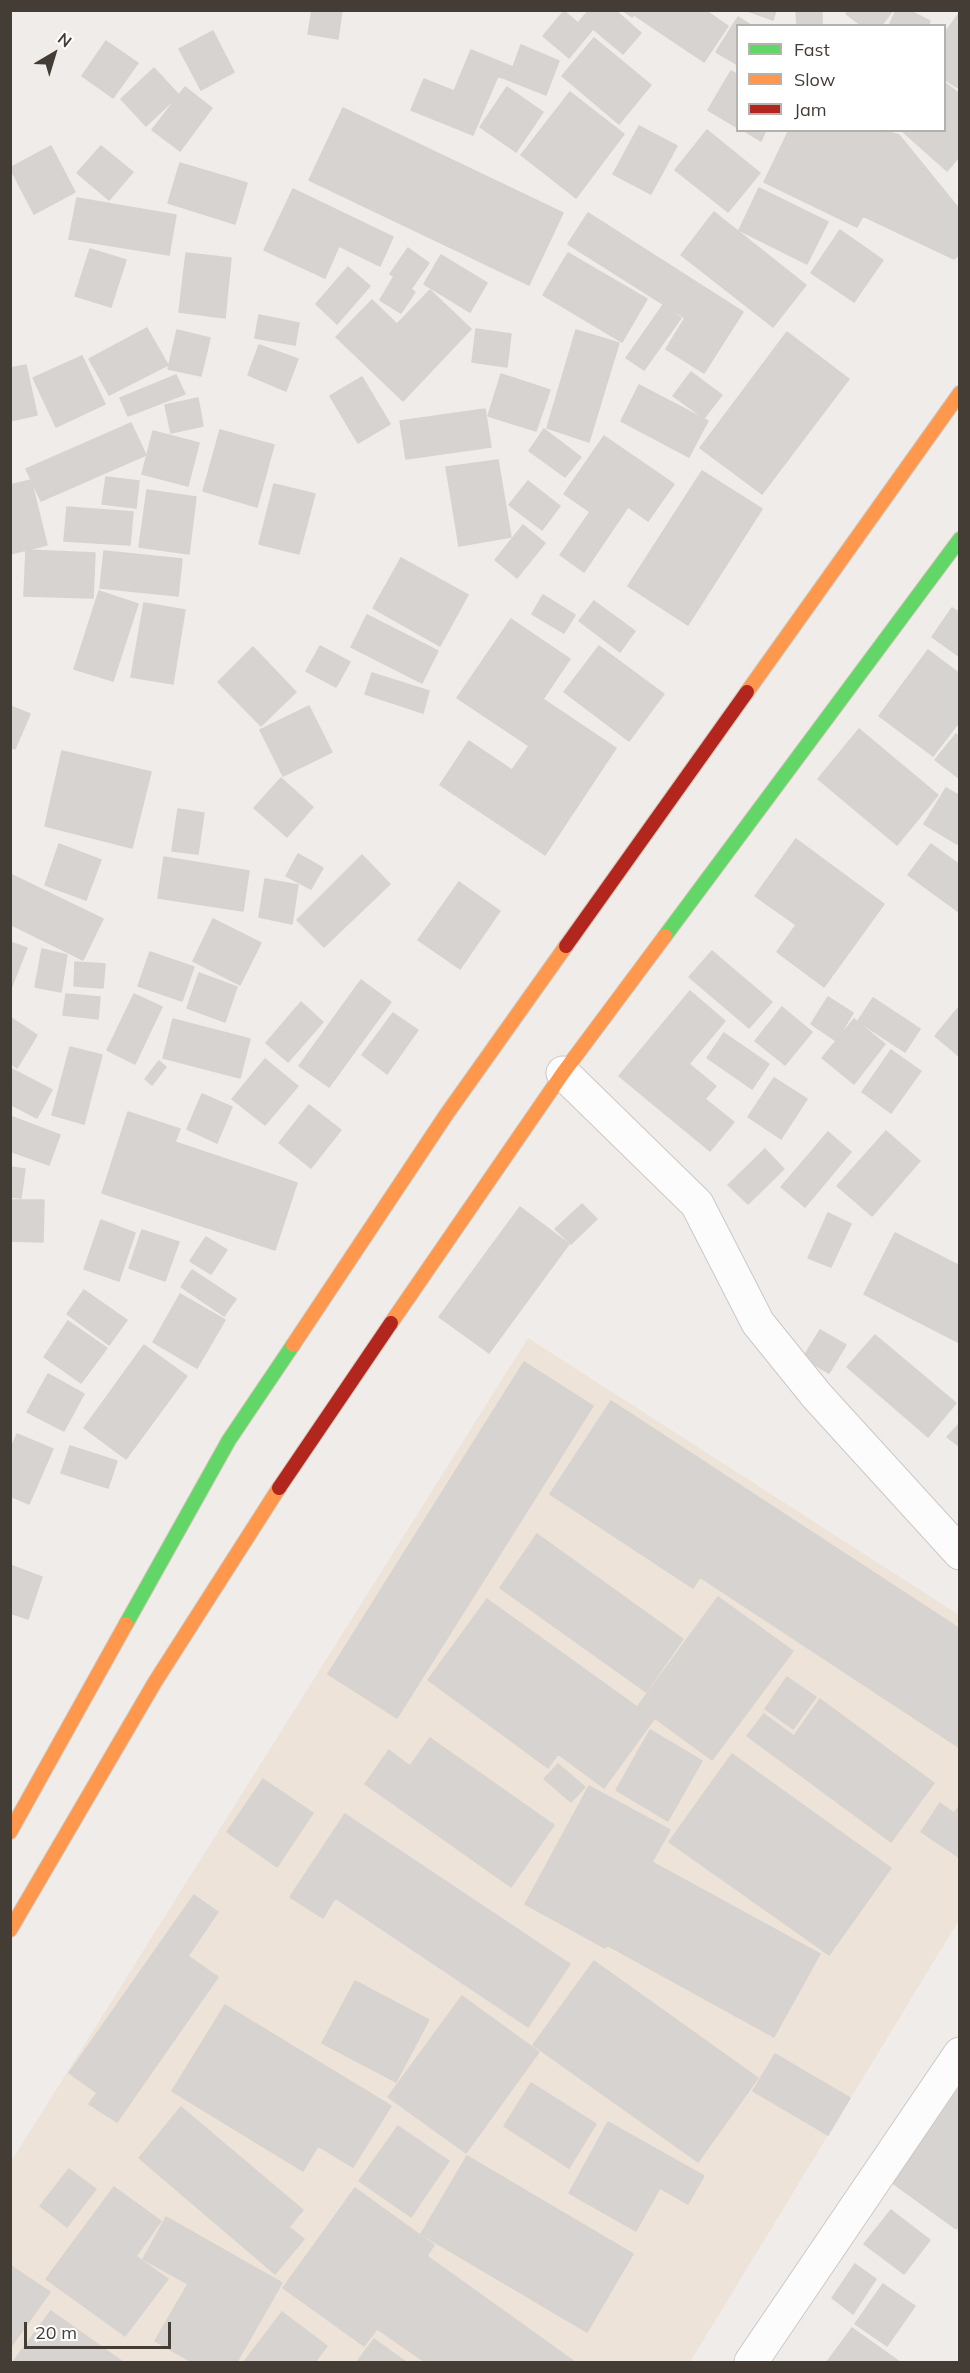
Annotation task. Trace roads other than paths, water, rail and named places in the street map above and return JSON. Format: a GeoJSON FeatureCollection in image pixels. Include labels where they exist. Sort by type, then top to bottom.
{"type":"FeatureCollection","features":[{"type":"Feature","properties":{"kind":"main road"},"geometry":{"type":"LineString","coordinates":[[10,1832],[229,1440],[446,1115],[960,393]]}},
{"type":"Feature","properties":{"kind":"main road"},"geometry":{"type":"LineString","coordinates":[[10,1930],[155,1682],[307,1446],[563,1073],[960,539]]}},
{"type":"Feature","properties":{"kind":"street"},"geometry":{"type":"LineString","coordinates":[[563,1073],[697,1204],[758,1323],[817,1396],[960,1553]]}},
{"type":"Feature","properties":{"kind":"street"},"geometry":{"type":"LineString","coordinates":[[751,2362],[960,2054]]}}]}
